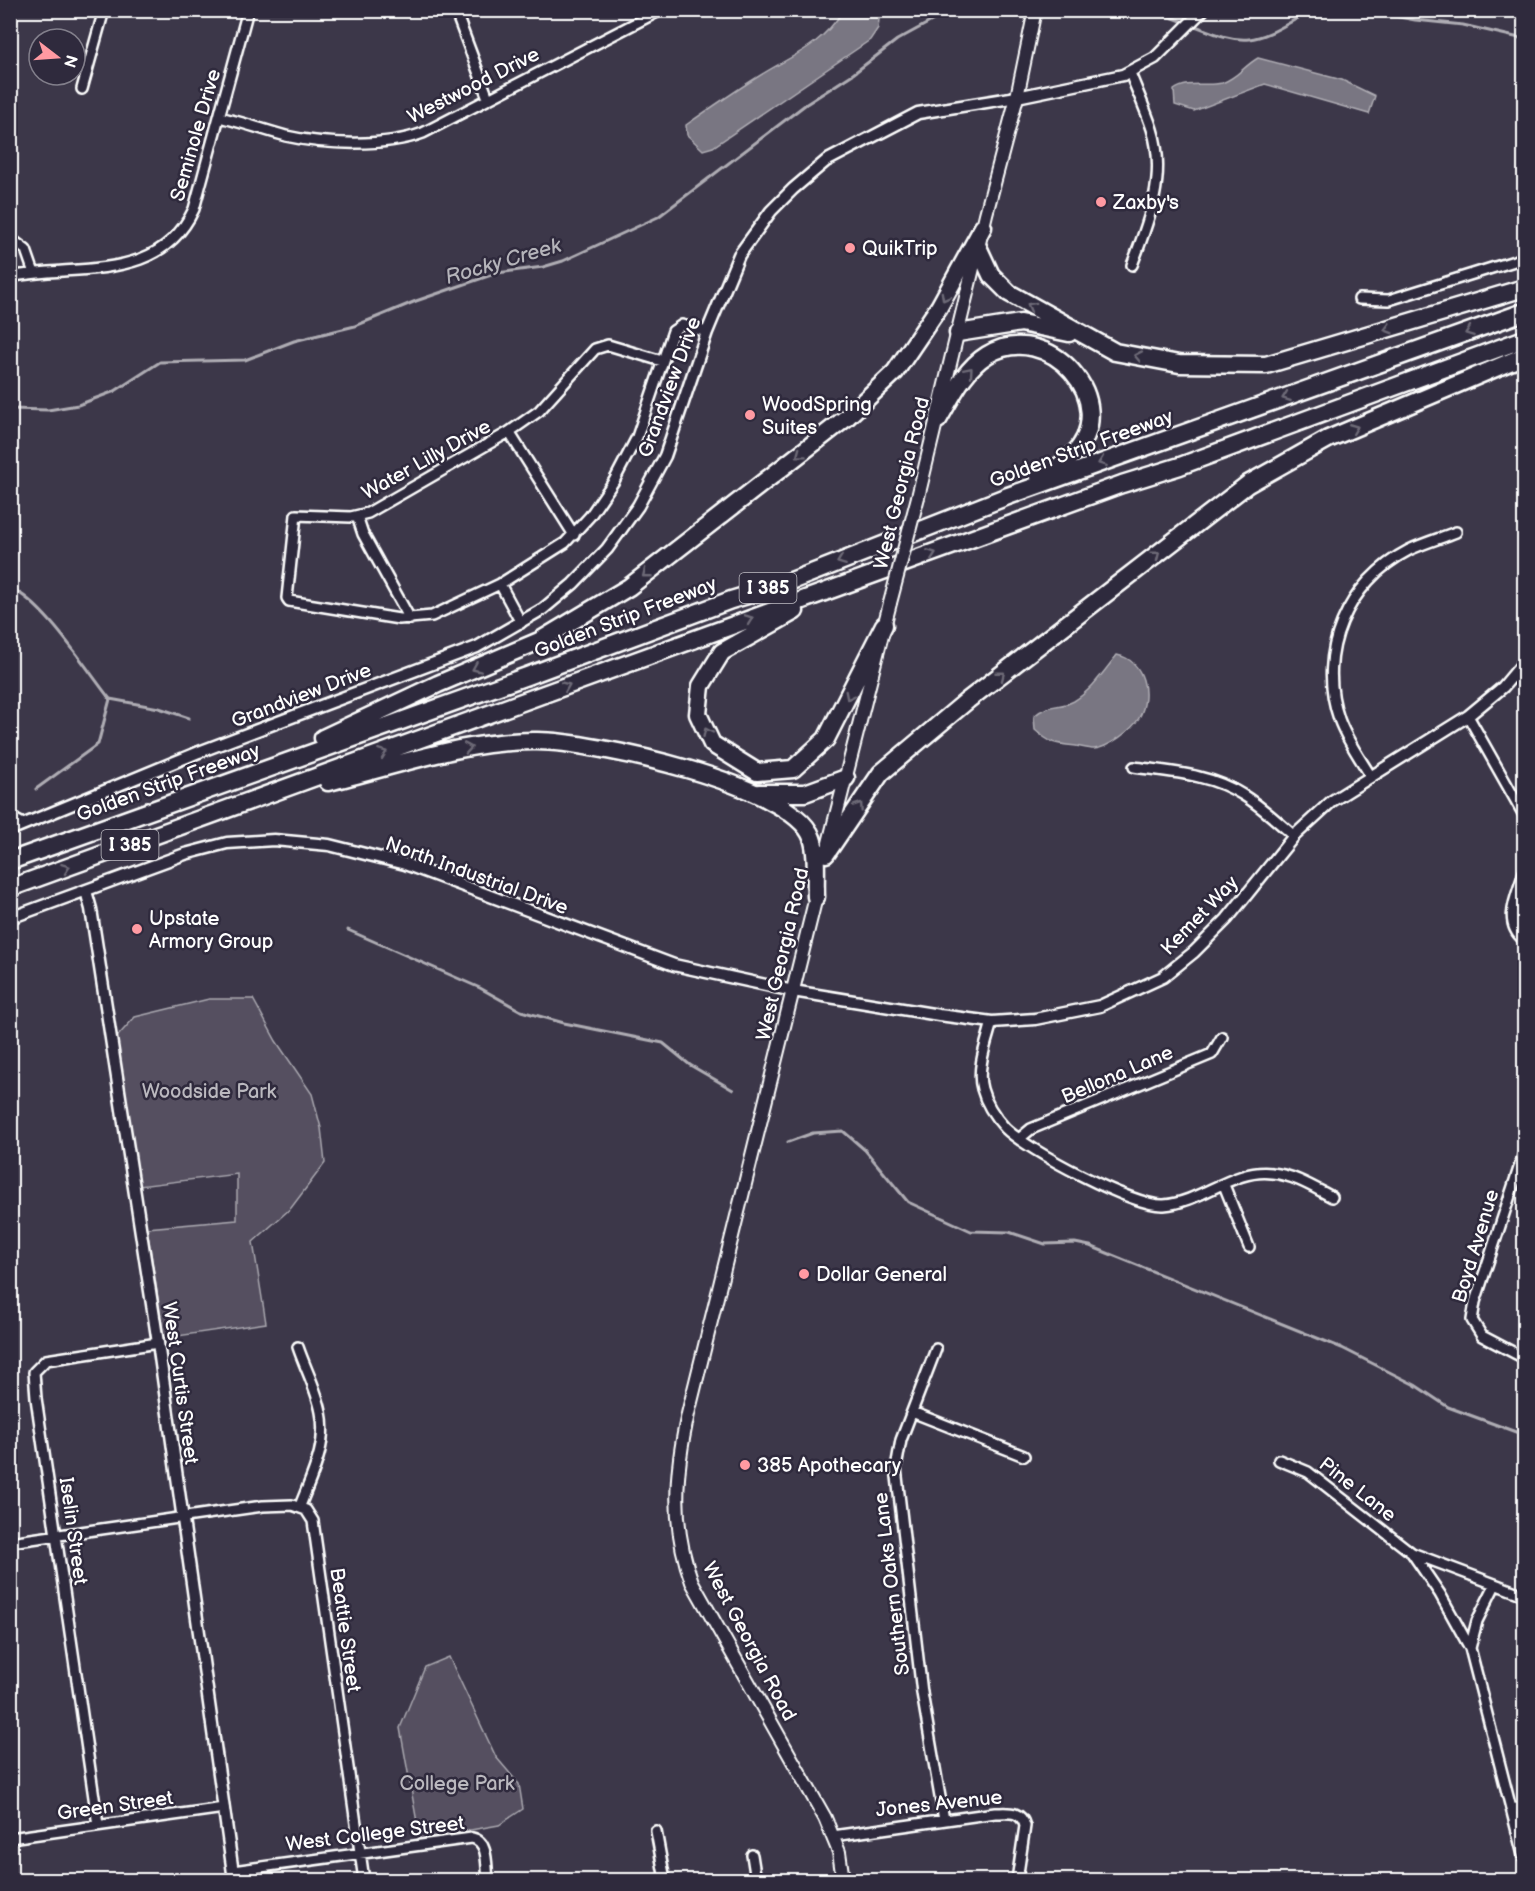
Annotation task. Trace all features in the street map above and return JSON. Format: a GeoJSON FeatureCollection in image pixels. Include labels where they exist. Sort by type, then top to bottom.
{"type":"FeatureCollection","features":[{"type":"Feature","properties":{"kind":"highway"},"geometry":{"type":"LineString","coordinates":[[234,781],[438,684],[539,641],[630,587],[846,418],[895,372],[939,307],[983,227]]}},
{"type":"Feature","properties":{"kind":"highway"},"geometry":{"type":"LineString","coordinates":[[978,247],[991,275],[1009,293],[1115,352],[1179,364],[1266,365],[1524,288]]}},
{"type":"Feature","properties":{"kind":"highway","name":"Golden Strip Freeway"},"geometry":{"type":"LineString","coordinates":[[10,861],[528,676],[712,606],[781,585],[1008,496],[1524,312]]}},
{"type":"Feature","properties":{"kind":"highway"},"geometry":{"type":"LineString","coordinates":[[958,333],[1021,323],[1082,335]]}},
{"type":"Feature","properties":{"kind":"highway","name":"I 385"},"geometry":{"type":"LineString","coordinates":[[10,888],[841,586],[878,575],[1122,484],[1189,463],[1524,339]]}},
{"type":"Feature","properties":{"kind":"highway"},"geometry":{"type":"LineString","coordinates":[[938,420],[971,368],[986,355],[1001,348],[1024,346],[1042,349],[1053,354],[1076,374],[1084,387],[1089,417],[1082,444],[1065,462],[1008,496]]}},
{"type":"Feature","properties":{"kind":"highway"},"geometry":{"type":"LineString","coordinates":[[826,854],[881,773],[968,700],[1248,484],[1328,439],[1524,356]]}},
{"type":"Feature","properties":{"kind":"highway"},"geometry":{"type":"LineString","coordinates":[[841,586],[722,652],[701,686],[698,714],[712,744],[758,772],[793,769],[826,739],[884,625]]}},
{"type":"Feature","properties":{"kind":"highway"},"geometry":{"type":"LineString","coordinates":[[249,802],[465,747],[538,741],[652,758],[755,792],[790,811],[813,838],[816,897]]}},
{"type":"Feature","properties":{"kind":"highway"},"geometry":{"type":"LineString","coordinates":[[755,792],[806,793],[846,778]]}},
{"type":"Feature","properties":{"kind":"main road","name":"West Georgia Road"},"geometry":{"type":"LineString","coordinates":[[843,1881],[839,1852],[817,1803],[692,1582],[680,1544],[676,1506],[678,1468],[687,1420],[826,854],[938,420],[978,247],[1017,97],[1035,10]]}},
{"type":"Feature","properties":{"kind":"street"},"geometry":{"type":"LineString","coordinates":[[82,89],[104,10]]}},
{"type":"Feature","properties":{"kind":"street","name":"Seminole Drive"},"geometry":{"type":"LineString","coordinates":[[10,277],[130,263],[150,256],[168,245],[184,229],[194,209],[248,10]]}},
{"type":"Feature","properties":{"kind":"street"},"geometry":{"type":"LineString","coordinates":[[455,10],[488,98]]}},
{"type":"Feature","properties":{"kind":"street","name":"Westwood Drive"},"geometry":{"type":"LineString","coordinates":[[219,117],[310,141],[390,141],[423,133],[661,10]]}},
{"type":"Feature","properties":{"kind":"street","name":"Grandview Drive"},"geometry":{"type":"LineString","coordinates":[[10,830],[199,752],[477,646],[521,623],[573,584],[607,549],[638,506],[665,456],[707,332],[740,255],[771,211],[826,162],[918,113],[1105,81],[1130,73],[1155,58],[1201,12]]}},
{"type":"Feature","properties":{"kind":"street"},"geometry":{"type":"LineString","coordinates":[[1130,73],[1153,131],[1158,170],[1154,205],[1132,265]]}},
{"type":"Feature","properties":{"kind":"street"},"geometry":{"type":"LineString","coordinates":[[10,238],[26,250],[34,273]]}},
{"type":"Feature","properties":{"kind":"street"},"geometry":{"type":"LineString","coordinates":[[1359,299],[1389,300],[1524,258]]}},
{"type":"Feature","properties":{"kind":"street","name":"Water Lilly Drive"},"geometry":{"type":"LineString","coordinates":[[662,361],[608,345],[595,349],[539,411],[509,432],[368,513],[357,516],[296,515],[287,598],[295,604],[410,619],[432,616],[500,584],[574,535],[619,472],[637,437],[673,331],[682,325],[707,332]]}},
{"type":"Feature","properties":{"kind":"street"},"geometry":{"type":"LineString","coordinates":[[509,432],[574,535]]}},
{"type":"Feature","properties":{"kind":"street"},"geometry":{"type":"LineString","coordinates":[[357,516],[363,534],[410,619]]}},
{"type":"Feature","properties":{"kind":"street"},"geometry":{"type":"LineString","coordinates":[[1370,775],[1344,731],[1334,704],[1331,682],[1338,627],[1347,607],[1376,573],[1409,550],[1456,532]]}},
{"type":"Feature","properties":{"kind":"street"},"geometry":{"type":"LineString","coordinates":[[500,584],[521,623]]}},
{"type":"Feature","properties":{"kind":"street","name":"Kemet Way"},"geometry":{"type":"LineString","coordinates":[[793,991],[992,1022],[1035,1019],[1100,1006],[1162,977],[1194,952],[1227,919],[1294,836],[1332,801],[1370,775],[1468,716],[1503,687],[1524,662]]}},
{"type":"Feature","properties":{"kind":"street"},"geometry":{"type":"LineString","coordinates":[[1468,716],[1524,815]]}},
{"type":"Feature","properties":{"kind":"street"},"geometry":{"type":"LineString","coordinates":[[1134,767],[1191,775],[1219,782],[1243,794],[1294,836]]}},
{"type":"Feature","properties":{"kind":"street"},"geometry":{"type":"LineString","coordinates":[[10,817],[23,824]]}},
{"type":"Feature","properties":{"kind":"street","name":"North Industrial Drive"},"geometry":{"type":"LineString","coordinates":[[10,918],[185,854],[228,843],[274,840],[329,845],[405,864],[674,965],[793,991]]}},
{"type":"Feature","properties":{"kind":"street"},"geometry":{"type":"LineString","coordinates":[[1524,872],[1512,914],[1514,927],[1524,939]]}},
{"type":"Feature","properties":{"kind":"street","name":"West Curtis Street"},"geometry":{"type":"LineString","coordinates":[[86,891],[91,909],[158,1343],[233,1876]]}},
{"type":"Feature","properties":{"kind":"street"},"geometry":{"type":"LineString","coordinates":[[992,1022],[983,1058],[981,1086],[988,1108],[1019,1139],[1044,1157],[1140,1201],[1163,1205],[1198,1196],[1249,1173],[1272,1173],[1294,1178],[1332,1197]]}},
{"type":"Feature","properties":{"kind":"street","name":"Bellona Lane"},"geometry":{"type":"LineString","coordinates":[[1019,1139],[1031,1129],[1212,1054],[1222,1037]]}},
{"type":"Feature","properties":{"kind":"street","name":"Boyd Avenue"},"geometry":{"type":"LineString","coordinates":[[1524,1153],[1475,1302],[1472,1320],[1482,1336],[1524,1358]]}},
{"type":"Feature","properties":{"kind":"street"},"geometry":{"type":"LineString","coordinates":[[1224,1185],[1249,1248]]}},
{"type":"Feature","properties":{"kind":"street","name":"Iselin Street"},"geometry":{"type":"LineString","coordinates":[[98,1825],[34,1371],[46,1360],[158,1343]]}},
{"type":"Feature","properties":{"kind":"street"},"geometry":{"type":"LineString","coordinates":[[10,1542],[263,1506],[300,1506],[318,1461],[323,1436],[321,1412],[298,1347]]}},
{"type":"Feature","properties":{"kind":"street","name":"Southern Oaks Lane"},"geometry":{"type":"LineString","coordinates":[[936,1349],[898,1451],[896,1484],[922,1693],[944,1820]]}},
{"type":"Feature","properties":{"kind":"street"},"geometry":{"type":"LineString","coordinates":[[912,1412],[1024,1456]]}},
{"type":"Feature","properties":{"kind":"street","name":"Pine Lane"},"geometry":{"type":"LineString","coordinates":[[1279,1460],[1308,1472],[1412,1553],[1524,1595]]}},
{"type":"Feature","properties":{"kind":"street","name":"Beattie Street"},"geometry":{"type":"LineString","coordinates":[[300,1506],[310,1513],[313,1521],[364,1881]]}},
{"type":"Feature","properties":{"kind":"street","name":"Pine Lane"},"geometry":{"type":"LineString","coordinates":[[1412,1553],[1440,1594],[1470,1648]]}},
{"type":"Feature","properties":{"kind":"street"},"geometry":{"type":"LineString","coordinates":[[1495,1585],[1477,1621],[1470,1648],[1524,1859]]}},
{"type":"Feature","properties":{"kind":"street"},"geometry":{"type":"LineString","coordinates":[[1511,1809],[1524,1807]]}},
{"type":"Feature","properties":{"kind":"street","name":"Green Street"},"geometry":{"type":"LineString","coordinates":[[10,1838],[224,1808]]}},
{"type":"Feature","properties":{"kind":"street","name":"Jones Avenue"},"geometry":{"type":"LineString","coordinates":[[833,1836],[1012,1812],[1019,1815],[1025,1827],[1017,1881]]}},
{"type":"Feature","properties":{"kind":"street"},"geometry":{"type":"LineString","coordinates":[[656,1831],[665,1881]]}},
{"type":"Feature","properties":{"kind":"street","name":"West College Street"},"geometry":{"type":"LineString","coordinates":[[233,1876],[360,1853],[476,1838],[484,1847],[488,1881]]}},
{"type":"Feature","properties":{"kind":"street"},"geometry":{"type":"LineString","coordinates":[[752,1855],[756,1881]]}},
{"type":"Feature","properties":{"kind":"green space","name":"Woodside Park"},"geometry":{"type":"Polygon","coordinates":[[[209,999],[253,999],[276,1041],[312,1094],[321,1128],[325,1163],[291,1208],[253,1242],[266,1323],[164,1338],[147,1228],[237,1220],[237,1174],[139,1186],[116,1038],[135,1017],[209,999]]]}},
{"type":"Feature","properties":{"kind":"green space","name":"College Park"},"geometry":{"type":"Polygon","coordinates":[[[449,1657],[496,1757],[519,1784],[523,1809],[499,1825],[420,1839],[400,1728],[425,1667],[449,1657]]]}},
{"type":"Feature","properties":{"kind":"shaded area"},"geometry":{"type":"Polygon","coordinates":[[[843,11],[880,11],[878,28],[870,40],[713,147],[703,150],[687,135],[686,125],[814,43],[824,35],[843,11]]]}},
{"type":"Feature","properties":{"kind":"shaded area"},"geometry":{"type":"Polygon","coordinates":[[[1258,58],[1342,80],[1375,96],[1369,114],[1265,84],[1194,111],[1175,105],[1174,90],[1179,87],[1191,84],[1222,83],[1258,58]]]}},
{"type":"Feature","properties":{"kind":"shaded area"},"geometry":{"type":"Polygon","coordinates":[[[1117,655],[1134,664],[1145,689],[1143,709],[1131,728],[1113,742],[1094,749],[1063,745],[1045,738],[1035,730],[1034,716],[1045,709],[1069,703],[1080,697],[1117,655]]]}},
{"type":"Feature","properties":{"kind":"waterway","name":"Rocky Creek"},"geometry":{"type":"LineString","coordinates":[[10,409],[48,410],[78,405],[115,391],[160,362],[245,360],[294,341],[355,326],[416,301],[497,273],[543,267],[563,261],[658,217],[805,105],[853,74],[897,40],[952,10]]}},
{"type":"Feature","properties":{"kind":"waterway","name":"Rocky Creek"},"geometry":{"type":"LineString","coordinates":[[1152,10],[1187,23]]}},
{"type":"Feature","properties":{"kind":"waterway","name":"Rocky Creek"},"geometry":{"type":"LineString","coordinates":[[1193,25],[1228,37],[1258,38],[1315,10]]}},
{"type":"Feature","properties":{"kind":"waterway","name":"Rocky Creek"},"geometry":{"type":"LineString","coordinates":[[1338,10],[1368,11],[1415,20],[1463,25],[1524,39]]}},
{"type":"Feature","properties":{"kind":"waterway"},"geometry":{"type":"LineString","coordinates":[[10,588],[23,595],[50,621],[110,699],[159,708],[189,718]]}},
{"type":"Feature","properties":{"kind":"waterway"},"geometry":{"type":"LineString","coordinates":[[36,789],[98,744],[110,699]]}},
{"type":"Feature","properties":{"kind":"waterway"},"geometry":{"type":"LineString","coordinates":[[348,930],[480,988],[521,1011],[564,1023],[663,1043],[690,1065],[733,1090]]}},
{"type":"Feature","properties":{"kind":"waterway"},"geometry":{"type":"LineString","coordinates":[[10,980],[11,948]]}},
{"type":"Feature","properties":{"kind":"waterway"},"geometry":{"type":"LineString","coordinates":[[10,1018],[14,1059],[10,1107]]}},
{"type":"Feature","properties":{"kind":"waterway"},"geometry":{"type":"LineString","coordinates":[[788,1142],[813,1133],[843,1131],[865,1150],[908,1202],[971,1231],[1009,1232],[1045,1244],[1075,1243],[1090,1246],[1342,1348],[1415,1385],[1448,1407],[1524,1435]]}},
{"type":"Feature","properties":{"kind":"place","name":"Zaxby's"},"geometry":{"type":"Point","coordinates":[1101,202]}},
{"type":"Feature","properties":{"kind":"place","name":"QuikTrip"},"geometry":{"type":"Point","coordinates":[850,248]}},
{"type":"Feature","properties":{"kind":"place","name":"WoodSpring Suites"},"geometry":{"type":"Point","coordinates":[750,415]}},
{"type":"Feature","properties":{"kind":"place","name":"Upstate Armory Group"},"geometry":{"type":"Point","coordinates":[137,929]}},
{"type":"Feature","properties":{"kind":"place","name":"Dollar General"},"geometry":{"type":"Point","coordinates":[804,1274]}},
{"type":"Feature","properties":{"kind":"place","name":"385 Apothecary"},"geometry":{"type":"Point","coordinates":[745,1465]}}]}
